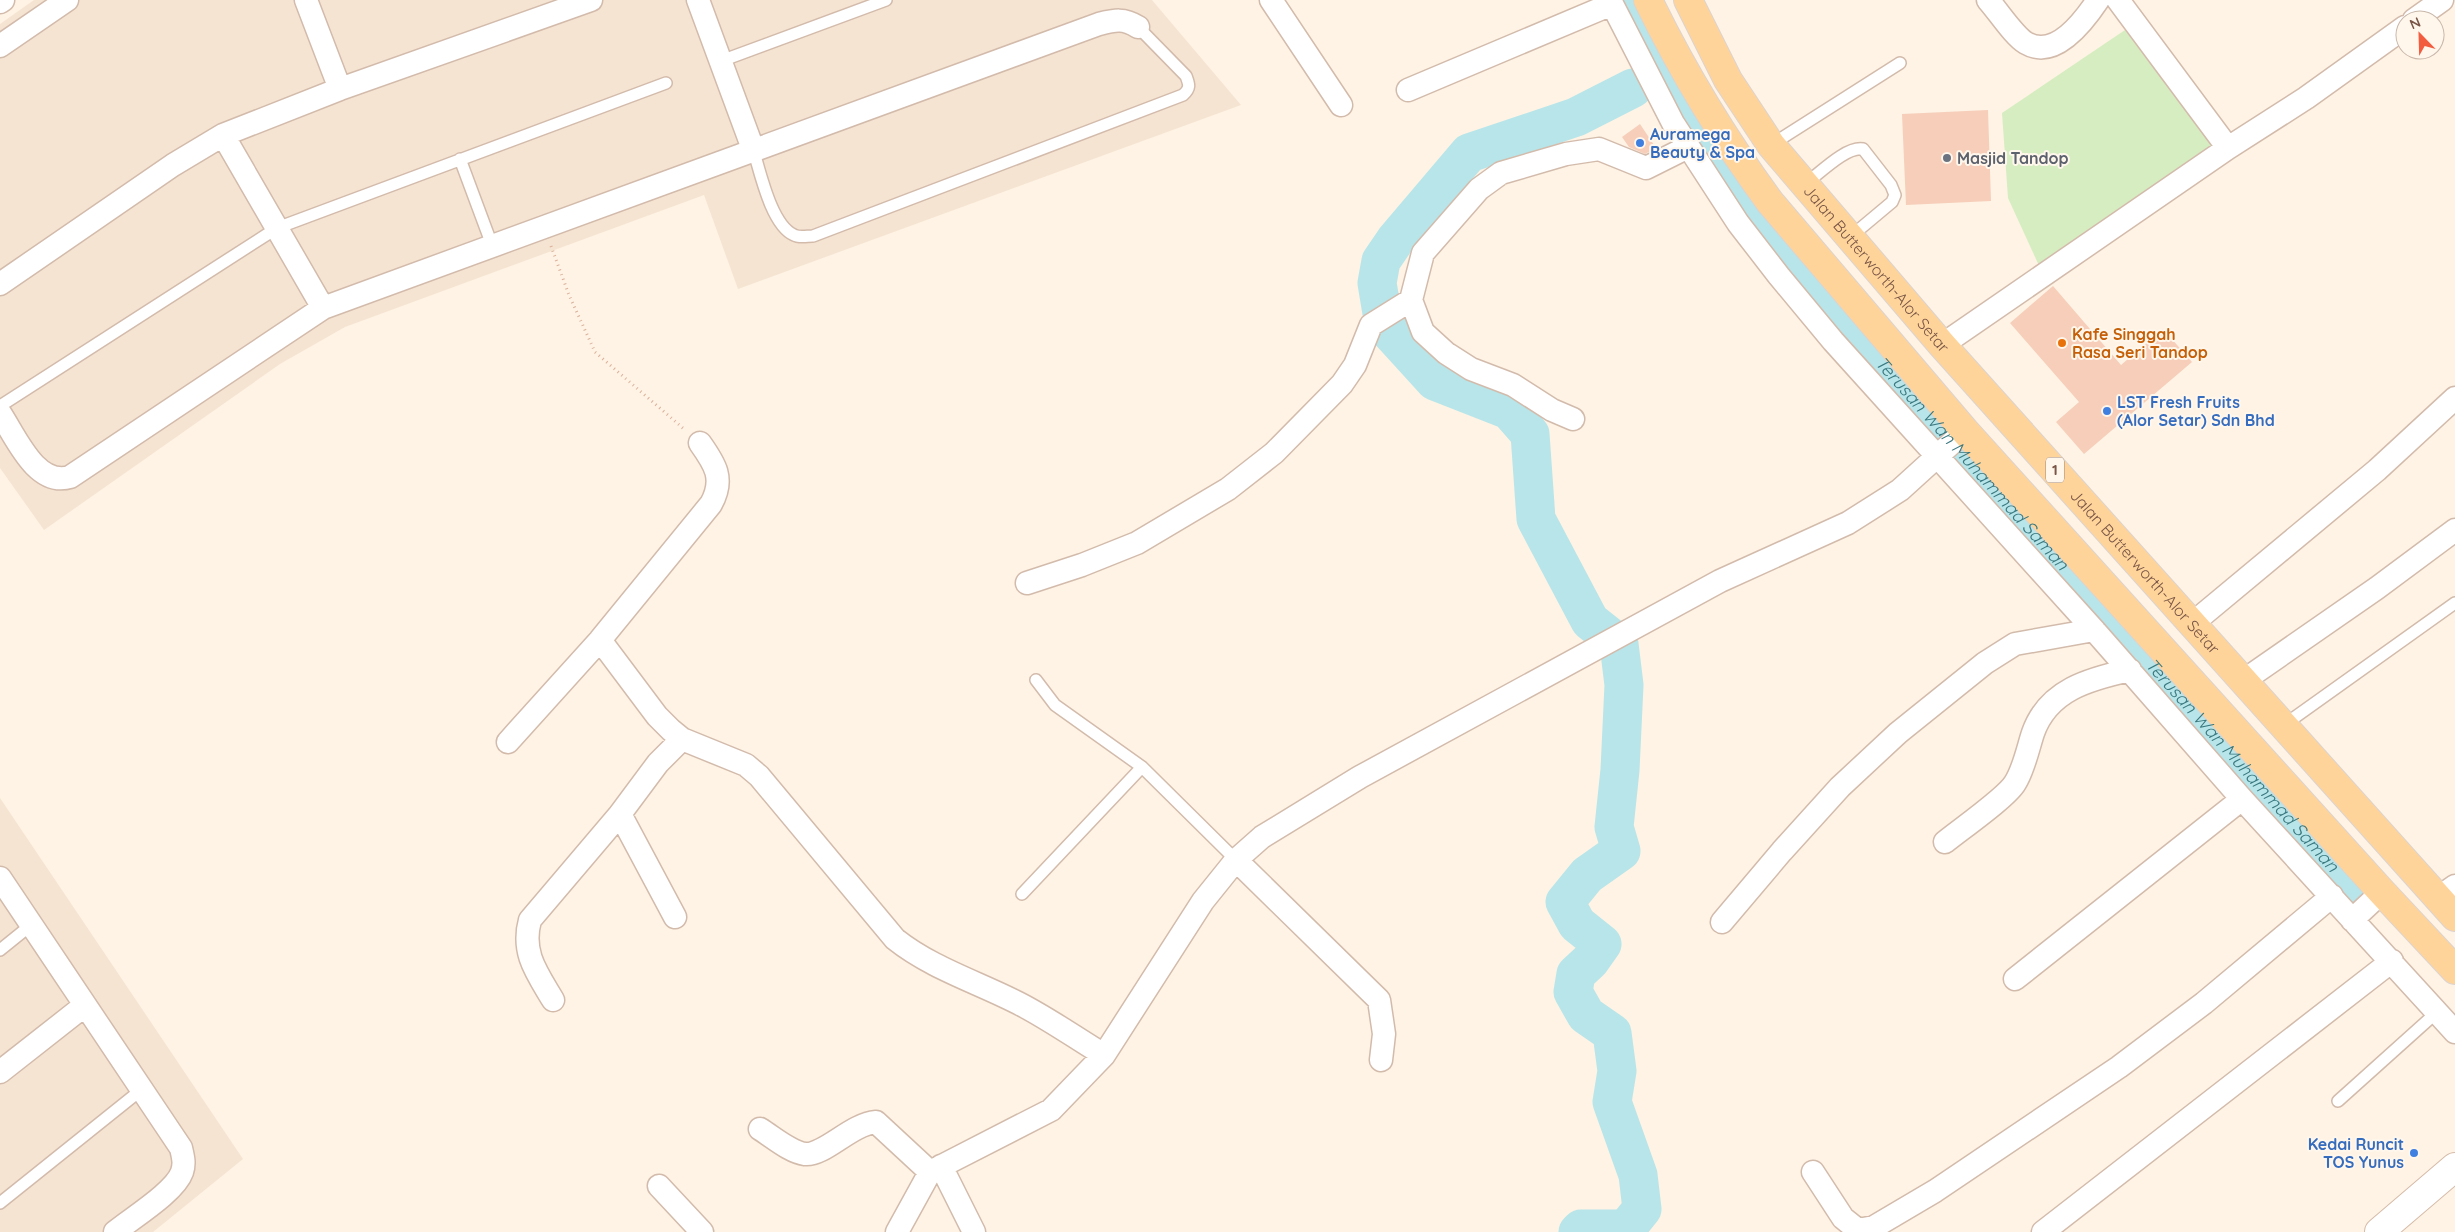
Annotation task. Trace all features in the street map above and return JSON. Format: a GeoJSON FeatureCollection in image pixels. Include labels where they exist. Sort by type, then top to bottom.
{"type":"FeatureCollection","features":[{"type":"Feature","properties":{"kind":"main road"},"geometry":{"type":"LineString","coordinates":[[1648,0],[1677,60],[1742,164],[1770,202],[1965,431],[2382,892],[2455,970]]}},
{"type":"Feature","properties":{"kind":"main road","name":"Jalan Butterworth-Alor Setar"},"geometry":{"type":"LineString","coordinates":[[1688,0],[1728,80],[1771,145],[1849,238],[1942,345],[2193,623],[2282,726],[2449,901]]}},
{"type":"Feature","properties":{"kind":"street"},"geometry":{"type":"LineString","coordinates":[[0,46],[67,0]]}},
{"type":"Feature","properties":{"kind":"street"},"geometry":{"type":"LineString","coordinates":[[308,0],[340,89]]}},
{"type":"Feature","properties":{"kind":"street"},"geometry":{"type":"LineString","coordinates":[[0,284],[173,165],[223,135],[340,89],[591,0]]}},
{"type":"Feature","properties":{"kind":"street"},"geometry":{"type":"LineString","coordinates":[[698,0],[753,149]]}},
{"type":"Feature","properties":{"kind":"street"},"geometry":{"type":"LineString","coordinates":[[1271,0],[1341,105]]}},
{"type":"Feature","properties":{"kind":"street"},"geometry":{"type":"LineString","coordinates":[[1988,0],[2025,42],[2039,49],[2050,46],[2079,27],[2098,0]]}},
{"type":"Feature","properties":{"kind":"street"},"geometry":{"type":"LineString","coordinates":[[2118,0],[2228,148]]}},
{"type":"Feature","properties":{"kind":"street"},"geometry":{"type":"LineString","coordinates":[[2428,10],[2442,0]]}},
{"type":"Feature","properties":{"kind":"street"},"geometry":{"type":"LineString","coordinates":[[1408,90],[1611,2],[1640,62],[1688,147],[1738,223],[1780,276],[1834,341],[2130,670],[2242,799],[2455,1032]]}},
{"type":"Feature","properties":{"kind":"street"},"geometry":{"type":"LineString","coordinates":[[0,413],[37,468],[51,477],[62,479],[70,477],[323,308],[753,149],[1099,24],[1116,19],[1126,20],[1138,27]]}},
{"type":"Feature","properties":{"kind":"street"},"geometry":{"type":"LineString","coordinates":[[1942,345],[2228,148],[2306,98],[2395,34]]}},
{"type":"Feature","properties":{"kind":"street"},"geometry":{"type":"LineString","coordinates":[[223,135],[323,308]]}},
{"type":"Feature","properties":{"kind":"street"},"geometry":{"type":"LineString","coordinates":[[1027,583],[1082,565],[1137,543],[1228,489],[1274,452],[1342,384],[1355,365],[1371,325],[1408,301],[1423,253],[1479,189],[1501,173],[1566,154],[1599,149],[1646,168],[1688,147]]}},
{"type":"Feature","properties":{"kind":"street"},"geometry":{"type":"LineString","coordinates":[[1408,301],[1423,332],[1446,353],[1471,369],[1513,385],[1552,410],[1573,418]]}},
{"type":"Feature","properties":{"kind":"street"},"geometry":{"type":"LineString","coordinates":[[2193,623],[2377,470],[2455,398]]}},
{"type":"Feature","properties":{"kind":"street"},"geometry":{"type":"LineString","coordinates":[[898,1232],[936,1169],[1050,1110],[1104,1055],[1203,900],[1236,860],[1262,837],[1360,777],[1720,581],[1848,524],[1900,490],[1965,431]]}},
{"type":"Feature","properties":{"kind":"street"},"geometry":{"type":"LineString","coordinates":[[508,742],[600,640],[711,504],[718,491],[718,478],[714,464],[700,443]]}},
{"type":"Feature","properties":{"kind":"street"},"geometry":{"type":"LineString","coordinates":[[2243,682],[2377,588],[2455,530]]}},
{"type":"Feature","properties":{"kind":"street"},"geometry":{"type":"LineString","coordinates":[[1722,922],[1782,851],[1840,787],[1898,733],[1985,663],[2015,644],[2094,630]]}},
{"type":"Feature","properties":{"kind":"street"},"geometry":{"type":"LineString","coordinates":[[600,640],[657,716],[682,739],[746,765],[759,776],[879,922],[914,954],[1016,1002],[1104,1055]]}},
{"type":"Feature","properties":{"kind":"street"},"geometry":{"type":"LineString","coordinates":[[1945,842],[2015,783],[2037,722],[2048,705],[2062,693],[2094,678],[2130,670]]}},
{"type":"Feature","properties":{"kind":"street"},"geometry":{"type":"LineString","coordinates":[[553,1000],[528,952],[526,936],[530,920],[620,814],[658,763],[682,739]]}},
{"type":"Feature","properties":{"kind":"street"},"geometry":{"type":"LineString","coordinates":[[2015,979],[2242,799]]}},
{"type":"Feature","properties":{"kind":"street"},"geometry":{"type":"LineString","coordinates":[[620,814],[675,917]]}},
{"type":"Feature","properties":{"kind":"street"},"geometry":{"type":"LineString","coordinates":[[1236,860],[1379,1000],[1384,1034],[1381,1060]]}},
{"type":"Feature","properties":{"kind":"street"},"geometry":{"type":"LineString","coordinates":[[0,878],[84,1006],[181,1148],[184,1161],[182,1173],[175,1185],[114,1232]]}},
{"type":"Feature","properties":{"kind":"street"},"geometry":{"type":"LineString","coordinates":[[2352,920],[2382,892]]}},
{"type":"Feature","properties":{"kind":"street"},"geometry":{"type":"LineString","coordinates":[[1812,1172],[1843,1218],[1858,1230],[1874,1227],[1936,1191],[2120,1067],[2204,1003],[2332,896]]}},
{"type":"Feature","properties":{"kind":"street"},"geometry":{"type":"LineString","coordinates":[[2043,1232],[2392,961]]}},
{"type":"Feature","properties":{"kind":"street"},"geometry":{"type":"LineString","coordinates":[[0,1072],[84,1006]]}},
{"type":"Feature","properties":{"kind":"street"},"geometry":{"type":"LineString","coordinates":[[760,1129],[796,1151],[806,1154],[822,1149],[854,1128],[876,1122],[936,1169],[974,1232]]}},
{"type":"Feature","properties":{"kind":"street"},"geometry":{"type":"LineString","coordinates":[[2379,1232],[2455,1167]]}},
{"type":"Feature","properties":{"kind":"street"},"geometry":{"type":"LineString","coordinates":[[659,1186],[702,1232]]}},
{"type":"Feature","properties":{"kind":"lane"},"geometry":{"type":"LineString","coordinates":[[721,61],[886,0]]}},
{"type":"Feature","properties":{"kind":"lane"},"geometry":{"type":"LineString","coordinates":[[753,149],[775,214],[786,230],[795,236],[813,236],[1183,95],[1188,91],[1189,85],[1186,76],[1138,27]]}},
{"type":"Feature","properties":{"kind":"lane"},"geometry":{"type":"LineString","coordinates":[[1771,145],[1900,63]]}},
{"type":"Feature","properties":{"kind":"lane"},"geometry":{"type":"LineString","coordinates":[[0,406],[277,228],[666,83]]}},
{"type":"Feature","properties":{"kind":"lane"},"geometry":{"type":"LineString","coordinates":[[1805,184],[1848,152],[1857,148],[1864,149],[1891,185],[1895,195],[1892,202],[1849,238]]}},
{"type":"Feature","properties":{"kind":"lane"},"geometry":{"type":"LineString","coordinates":[[460,159],[492,245]]}},
{"type":"Feature","properties":{"kind":"lane"},"geometry":{"type":"LineString","coordinates":[[2282,726],[2455,603]]}},
{"type":"Feature","properties":{"kind":"lane"},"geometry":{"type":"LineString","coordinates":[[1036,680],[1055,705],[1142,767],[1236,860]]}},
{"type":"Feature","properties":{"kind":"lane"},"geometry":{"type":"LineString","coordinates":[[1022,894],[1142,767]]}},
{"type":"Feature","properties":{"kind":"lane"},"geometry":{"type":"LineString","coordinates":[[0,950],[31,925]]}},
{"type":"Feature","properties":{"kind":"lane"},"geometry":{"type":"LineString","coordinates":[[2338,1101],[2436,1013]]}},
{"type":"Feature","properties":{"kind":"lane"},"geometry":{"type":"LineString","coordinates":[[0,1203],[141,1090]]}},
{"type":"Feature","properties":{"kind":"path"},"geometry":{"type":"LineString","coordinates":[[544,226],[569,295],[595,352],[607,365],[700,443]]}},
{"type":"Feature","properties":{"kind":"shaded area"},"geometry":{"type":"Polygon","coordinates":[[[34,0],[1152,0],[1241,105],[738,289],[704,195],[345,327],[280,364],[44,530],[0,468],[0,24],[34,0]]]}},
{"type":"Feature","properties":{"kind":"shaded area"},"geometry":{"type":"Polygon","coordinates":[[[0,798],[243,1159],[153,1232],[0,1232],[0,798]]]}},
{"type":"Feature","properties":{"kind":"green space"},"geometry":{"type":"Polygon","coordinates":[[[2125,30],[2217,151],[2041,270],[2008,198],[2002,113],[2125,30]]]}},
{"type":"Feature","properties":{"kind":"building","name":"Masjid Tandop"},"geometry":{"type":"Polygon","coordinates":[[[1988,110],[1991,201],[1906,205],[1902,114],[1988,110]]]}},
{"type":"Feature","properties":{"kind":"building","name":"Auramega Beauty & Spa"},"geometry":{"type":"Polygon","coordinates":[[[1640,124],[1656,148],[1645,154],[1629,147],[1622,137],[1640,124]]]}},
{"type":"Feature","properties":{"kind":"building"},"geometry":{"type":"Polygon","coordinates":[[[2053,286],[2121,365],[2163,329],[2192,362],[2084,454],[2056,422],[2079,402],[2010,323],[2053,286]]]}},
{"type":"Feature","properties":{"kind":"waterway","name":"Terusan Wan Muhammad Saman"},"geometry":{"type":"LineString","coordinates":[[1629,0],[1682,104],[1719,167],[1759,226],[2359,896]]}},
{"type":"Feature","properties":{"kind":"waterway"},"geometry":{"type":"LineString","coordinates":[[1578,1232],[1581,1229],[1626,1229],[1642,1209],[1638,1175],[1612,1102],[1617,1071],[1612,1033],[1586,1015],[1573,992],[1576,974],[1590,961],[1602,944],[1577,924],[1565,902],[1587,875],[1621,851],[1614,827],[1620,770],[1624,685],[1619,644],[1590,621],[1536,519],[1530,434],[1509,410],[1435,381],[1384,325],[1377,283],[1381,261],[1396,239],[1469,153],[1576,117],[1633,88]]}},
{"type":"Feature","properties":{"kind":"place","name":"Auramega Beauty & Spa"},"geometry":{"type":"Point","coordinates":[1640,143]}},
{"type":"Feature","properties":{"kind":"place","name":"Masjid Tandop"},"geometry":{"type":"Point","coordinates":[1947,158]}},
{"type":"Feature","properties":{"kind":"place","name":"Kafe Singgah Rasa Seri Tandop"},"geometry":{"type":"Point","coordinates":[2062,343]}},
{"type":"Feature","properties":{"kind":"place","name":"LST Fresh Fruits (Alor Setar) Sdn Bhd"},"geometry":{"type":"Point","coordinates":[2107,411]}},
{"type":"Feature","properties":{"kind":"place","name":"Kedai Runcit TOS Yunus"},"geometry":{"type":"Point","coordinates":[2414,1153]}}]}
